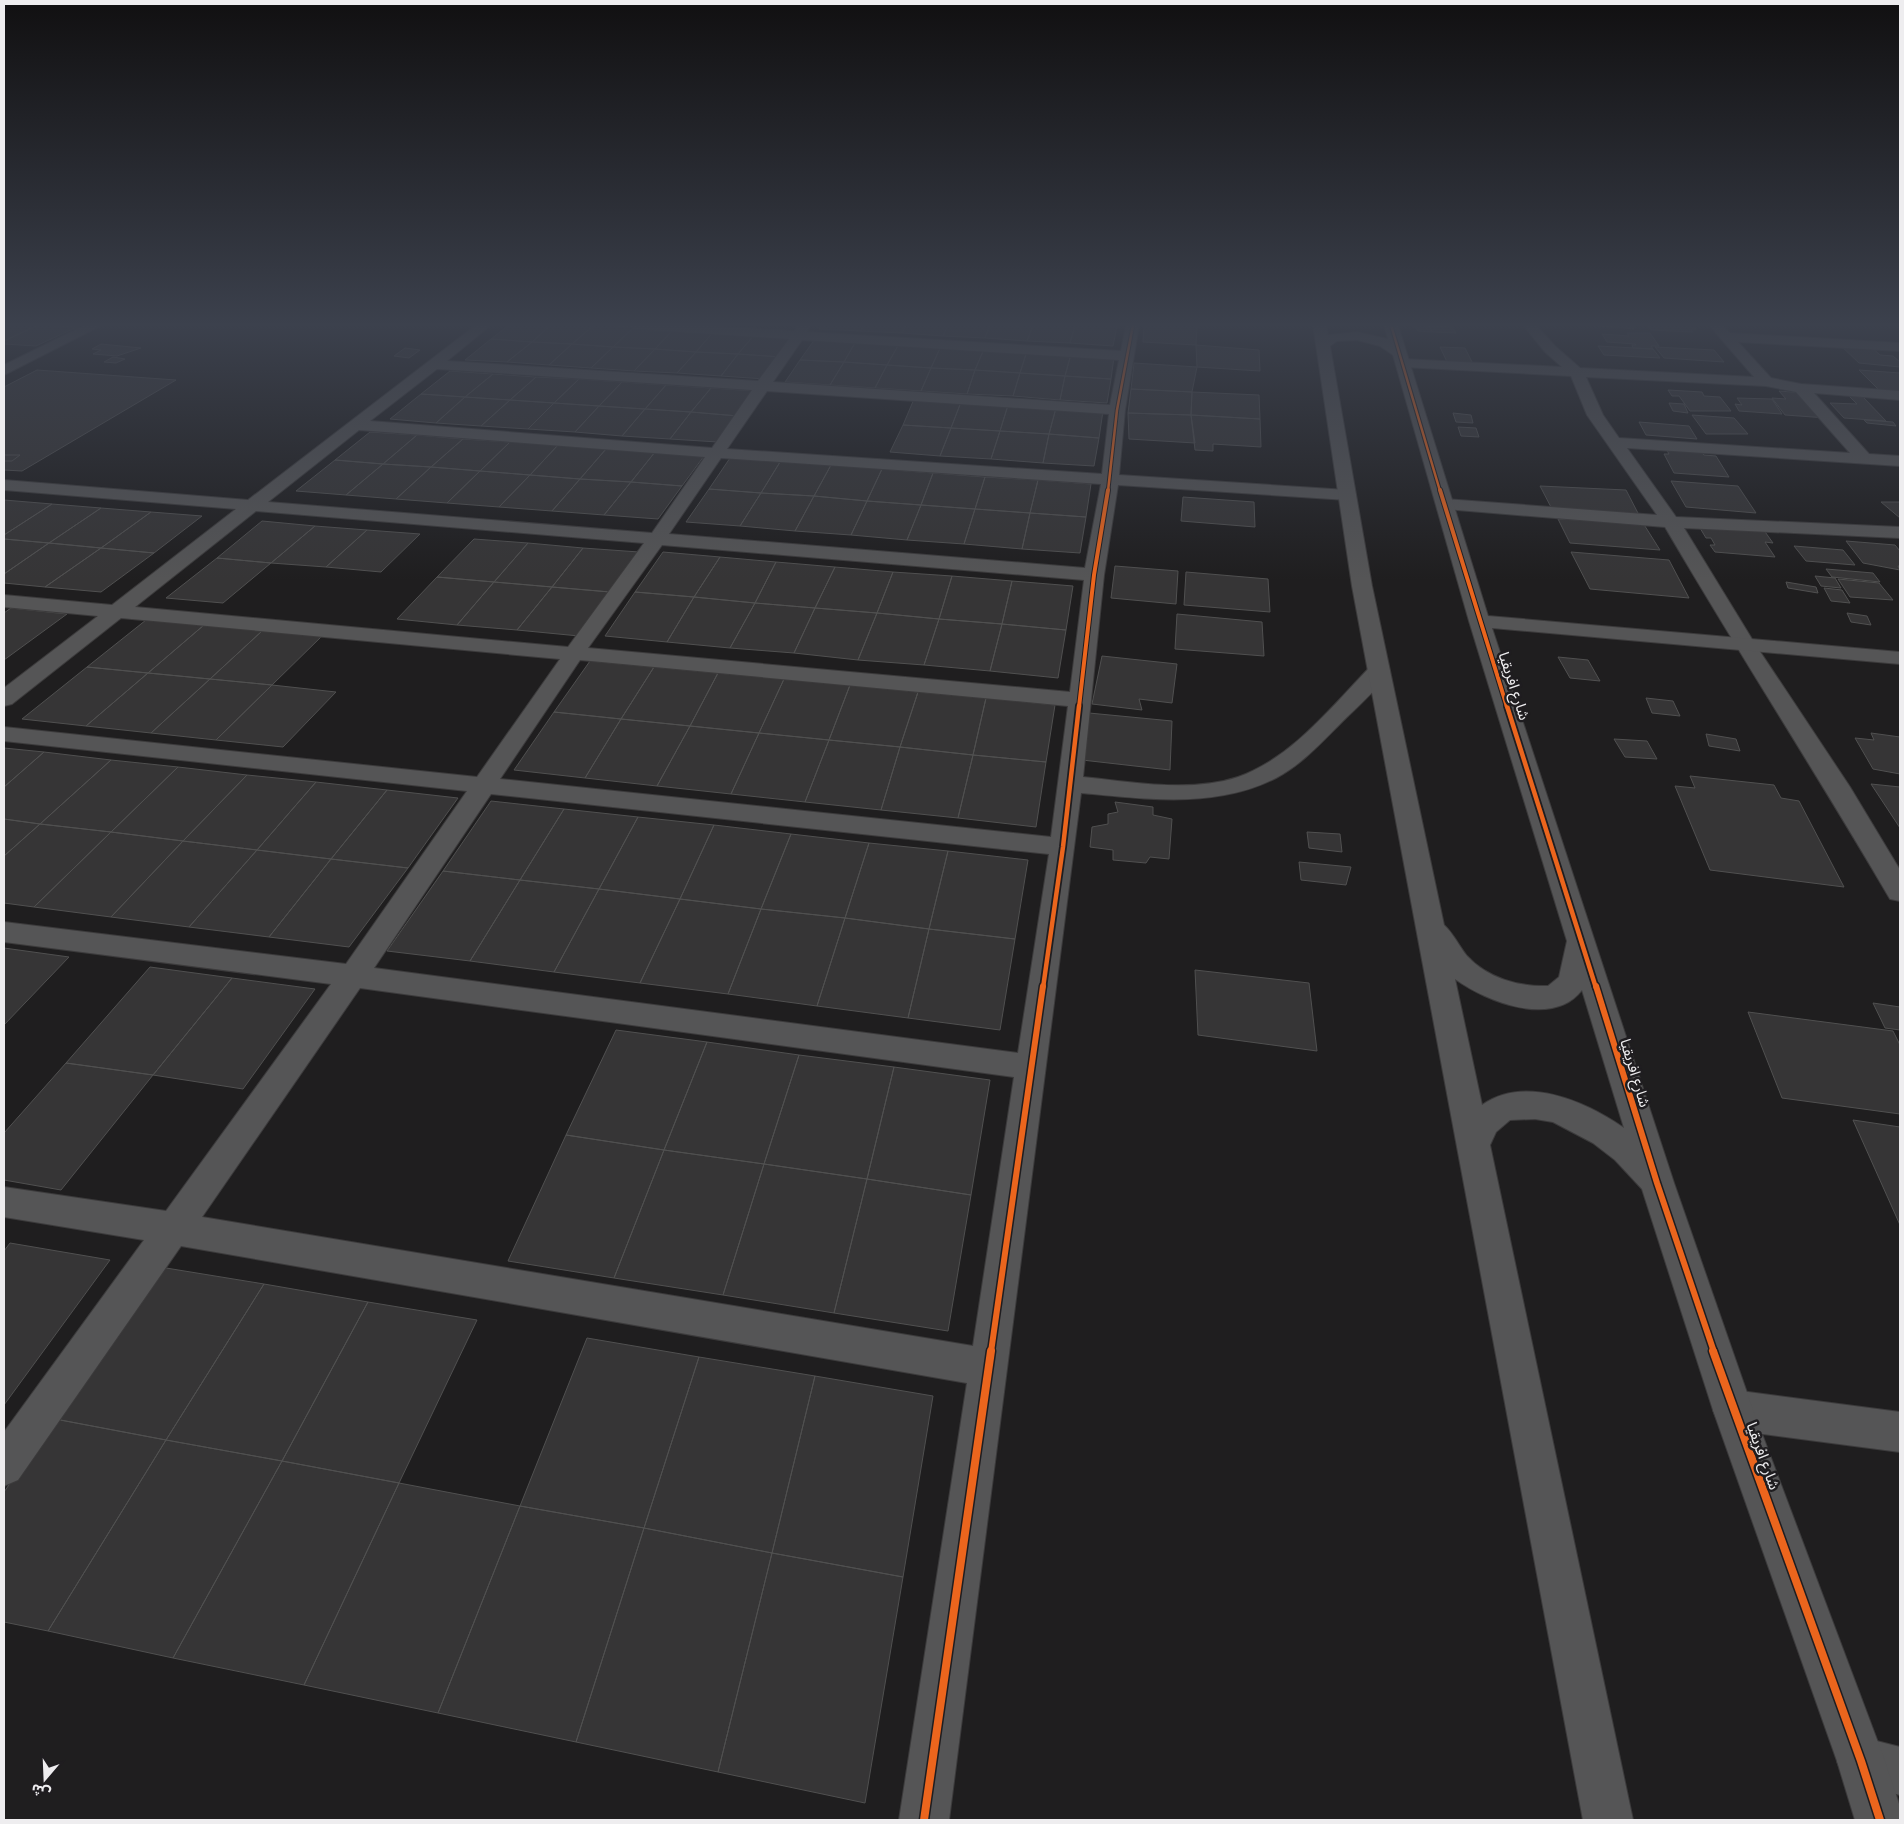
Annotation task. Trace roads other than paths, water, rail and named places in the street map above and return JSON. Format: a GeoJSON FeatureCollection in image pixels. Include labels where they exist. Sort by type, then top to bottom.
{"type":"FeatureCollection","features":[{"type":"Feature","properties":{"kind":"street"},"geometry":{"type":"LineString","coordinates":[[4,699],[374,410]]}},
{"type":"Feature","properties":{"kind":"street"},"geometry":{"type":"LineString","coordinates":[[4,1466],[353,976],[483,785],[746,410]]}},
{"type":"Feature","properties":{"kind":"street"},"geometry":{"type":"LineString","coordinates":[[924,1820],[1063,847],[1094,575],[1110,480],[1117,410]]}},
{"type":"Feature","properties":{"kind":"street"},"geometry":{"type":"LineString","coordinates":[[1333,410],[1379,671],[1432,928],[1473,1146],[1608,1820]]}},
{"type":"Feature","properties":{"kind":"street","name":"شارع افريقيا"},"geometry":{"type":"LineString","coordinates":[[1417,410],[1479,621],[1656,1183],[1733,1410],[1881,1766],[1880,1820]]}},
{"type":"Feature","properties":{"kind":"street"},"geometry":{"type":"LineString","coordinates":[[1593,410],[1613,442],[1671,522],[1744,644],[1841,793],[1900,892]]}},
{"type":"Feature","properties":{"kind":"street"},"geometry":{"type":"LineString","coordinates":[[1821,410],[1863,457]]}},
{"type":"Feature","properties":{"kind":"street"},"geometry":{"type":"LineString","coordinates":[[355,425],[717,453],[1347,495]]}},
{"type":"Feature","properties":{"kind":"street"},"geometry":{"type":"LineString","coordinates":[[1613,442],[1863,457],[1900,461]]}},
{"type":"Feature","properties":{"kind":"street"},"geometry":{"type":"LineString","coordinates":[[6,486],[1094,575]]}},
{"type":"Feature","properties":{"kind":"street"},"geometry":{"type":"LineString","coordinates":[[1445,504],[1671,522],[1900,532]]}},
{"type":"Feature","properties":{"kind":"street"},"geometry":{"type":"LineString","coordinates":[[4,601],[576,652],[1079,700]]}},
{"type":"Feature","properties":{"kind":"street"},"geometry":{"type":"LineString","coordinates":[[1479,621],[1900,658]]}},
{"type":"Feature","properties":{"kind":"street"},"geometry":{"type":"LineString","coordinates":[[1070,784],[1185,791],[1215,790],[1246,782],[1270,772],[1297,752],[1379,671]]}},
{"type":"Feature","properties":{"kind":"street"},"geometry":{"type":"LineString","coordinates":[[4,734],[1063,847]]}},
{"type":"Feature","properties":{"kind":"street"},"geometry":{"type":"LineString","coordinates":[[1432,928],[1465,971],[1482,983],[1517,996],[1539,998],[1559,994],[1571,984],[1581,942]]}},
{"type":"Feature","properties":{"kind":"street"},"geometry":{"type":"LineString","coordinates":[[4,932],[353,976],[1031,1067]]}},
{"type":"Feature","properties":{"kind":"street"},"geometry":{"type":"LineString","coordinates":[[1473,1146],[1480,1128],[1488,1118],[1499,1111],[1527,1105],[1547,1107],[1583,1118],[1618,1142],[1656,1183]]}},
{"type":"Feature","properties":{"kind":"street"},"geometry":{"type":"LineString","coordinates":[[4,1202],[173,1228],[989,1368]]}},
{"type":"Feature","properties":{"kind":"street"},"geometry":{"type":"LineString","coordinates":[[1733,1410],[1900,1432]]}}]}
